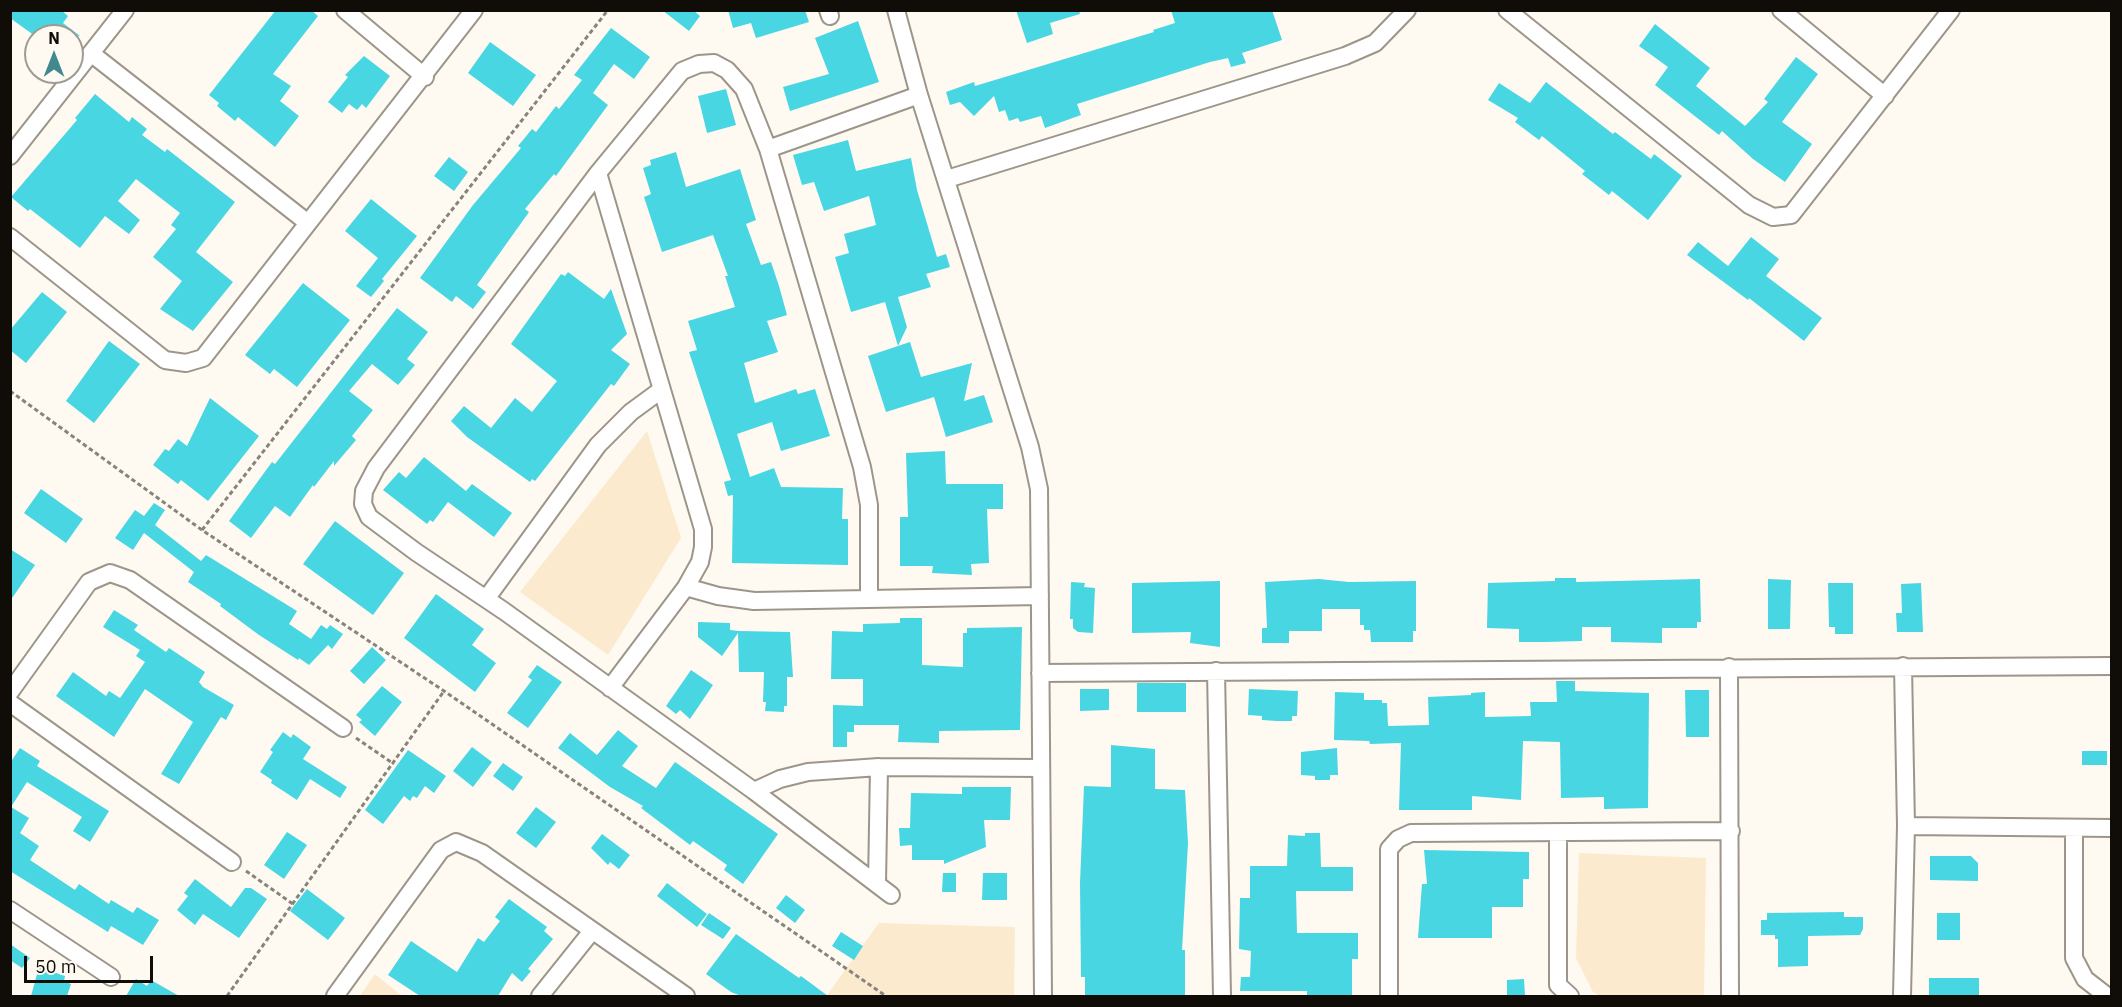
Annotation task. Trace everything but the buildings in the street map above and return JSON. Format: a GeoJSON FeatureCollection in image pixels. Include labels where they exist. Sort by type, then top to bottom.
{"type":"FeatureCollection","features":[{"type":"Feature","properties":{"kind":"street"},"geometry":{"type":"LineString","coordinates":[[10,156],[92,54],[124,10]]}},
{"type":"Feature","properties":{"kind":"street"},"geometry":{"type":"LineString","coordinates":[[345,10],[425,76]]}},
{"type":"Feature","properties":{"kind":"street"},"geometry":{"type":"LineString","coordinates":[[10,237],[165,360],[186,363],[203,358],[425,76],[474,10]]}},
{"type":"Feature","properties":{"kind":"street"},"geometry":{"type":"LineString","coordinates":[[896,10],[919,95],[1030,447],[1039,489],[1043,996]]}},
{"type":"Feature","properties":{"kind":"street"},"geometry":{"type":"LineString","coordinates":[[947,179],[1345,56],[1375,43],[1407,10]]}},
{"type":"Feature","properties":{"kind":"street"},"geometry":{"type":"LineString","coordinates":[[1507,10],[1749,205],[1773,217],[1791,215],[1951,10]]}},
{"type":"Feature","properties":{"kind":"street"},"geometry":{"type":"LineString","coordinates":[[1781,10],[1885,96]]}},
{"type":"Feature","properties":{"kind":"street"},"geometry":{"type":"LineString","coordinates":[[92,54],[308,223]]}},
{"type":"Feature","properties":{"kind":"street"},"geometry":{"type":"LineString","coordinates":[[869,598],[869,505],[862,467],[768,149],[744,89],[727,70],[714,63],[699,64],[682,71],[598,173],[376,468],[364,491],[363,504],[369,517],[754,791],[891,895]]}},
{"type":"Feature","properties":{"kind":"street"},"geometry":{"type":"LineString","coordinates":[[768,149],[919,95]]}},
{"type":"Feature","properties":{"kind":"street"},"geometry":{"type":"LineString","coordinates":[[598,173],[703,529],[700,562],[686,587],[610,688]]}},
{"type":"Feature","properties":{"kind":"street"},"geometry":{"type":"LineString","coordinates":[[486,599],[598,445],[631,412],[661,390]]}},
{"type":"Feature","properties":{"kind":"street"},"geometry":{"type":"LineString","coordinates":[[10,693],[88,582],[110,573],[130,580],[342,728]]}},
{"type":"Feature","properties":{"kind":"street"},"geometry":{"type":"LineString","coordinates":[[686,587],[717,596],[754,601],[1040,596]]}},
{"type":"Feature","properties":{"kind":"street"},"geometry":{"type":"LineString","coordinates":[[1902,996],[1906,826],[1903,666]]}},
{"type":"Feature","properties":{"kind":"street"},"geometry":{"type":"LineString","coordinates":[[1040,673],[2112,666]]}},
{"type":"Feature","properties":{"kind":"street"},"geometry":{"type":"LineString","coordinates":[[1729,667],[1730,996]]}},
{"type":"Feature","properties":{"kind":"street"},"geometry":{"type":"LineString","coordinates":[[1216,671],[1222,996]]}},
{"type":"Feature","properties":{"kind":"street"},"geometry":{"type":"LineString","coordinates":[[10,703],[232,862]]}},
{"type":"Feature","properties":{"kind":"street"},"geometry":{"type":"LineString","coordinates":[[754,791],[780,779],[808,771],[879,767],[1041,768]]}},
{"type":"Feature","properties":{"kind":"street"},"geometry":{"type":"LineString","coordinates":[[877,884],[879,767]]}},
{"type":"Feature","properties":{"kind":"street"},"geometry":{"type":"LineString","coordinates":[[1906,826],[2112,828]]}},
{"type":"Feature","properties":{"kind":"street"},"geometry":{"type":"LineString","coordinates":[[2074,829],[2074,958],[2085,979],[2107,996]]}},
{"type":"Feature","properties":{"kind":"street"},"geometry":{"type":"LineString","coordinates":[[1389,996],[1389,849],[1398,839],[1411,833],[1731,831]]}},
{"type":"Feature","properties":{"kind":"street"},"geometry":{"type":"LineString","coordinates":[[1558,833],[1558,984],[1570,996]]}},
{"type":"Feature","properties":{"kind":"street"},"geometry":{"type":"LineString","coordinates":[[335,996],[441,850],[456,842],[482,853],[686,996]]}},
{"type":"Feature","properties":{"kind":"street"},"geometry":{"type":"LineString","coordinates":[[10,910],[111,977]]}},
{"type":"Feature","properties":{"kind":"street"},"geometry":{"type":"LineString","coordinates":[[540,996],[592,931]]}},
{"type":"Feature","properties":{"kind":"path"},"geometry":{"type":"LineString","coordinates":[[202,530],[608,10]]}},
{"type":"Feature","properties":{"kind":"path"},"geometry":{"type":"LineString","coordinates":[[10,391],[202,530],[444,692],[886,996]]}},
{"type":"Feature","properties":{"kind":"path"},"geometry":{"type":"LineString","coordinates":[[227,996],[444,692]]}},
{"type":"Feature","properties":{"kind":"path"},"geometry":{"type":"LineString","coordinates":[[342,728],[394,764]]}},
{"type":"Feature","properties":{"kind":"path"},"geometry":{"type":"LineString","coordinates":[[232,862],[293,904]]}},
{"type":"Feature","properties":{"kind":"shaded area"},"geometry":{"type":"Polygon","coordinates":[[[647,431],[681,538],[608,655],[520,592],[647,431]]]}},
{"type":"Feature","properties":{"kind":"shaded area"},"geometry":{"type":"Polygon","coordinates":[[[1579,853],[1706,858],[1704,996],[1600,996],[1593,992],[1576,958],[1579,853]]]}},
{"type":"Feature","properties":{"kind":"shaded area"},"geometry":{"type":"Polygon","coordinates":[[[879,923],[1015,927],[1014,996],[827,995],[879,923]]]}},
{"type":"Feature","properties":{"kind":"shaded area"},"geometry":{"type":"Polygon","coordinates":[[[375,974],[402,996],[360,996],[375,974]]]}}]}
